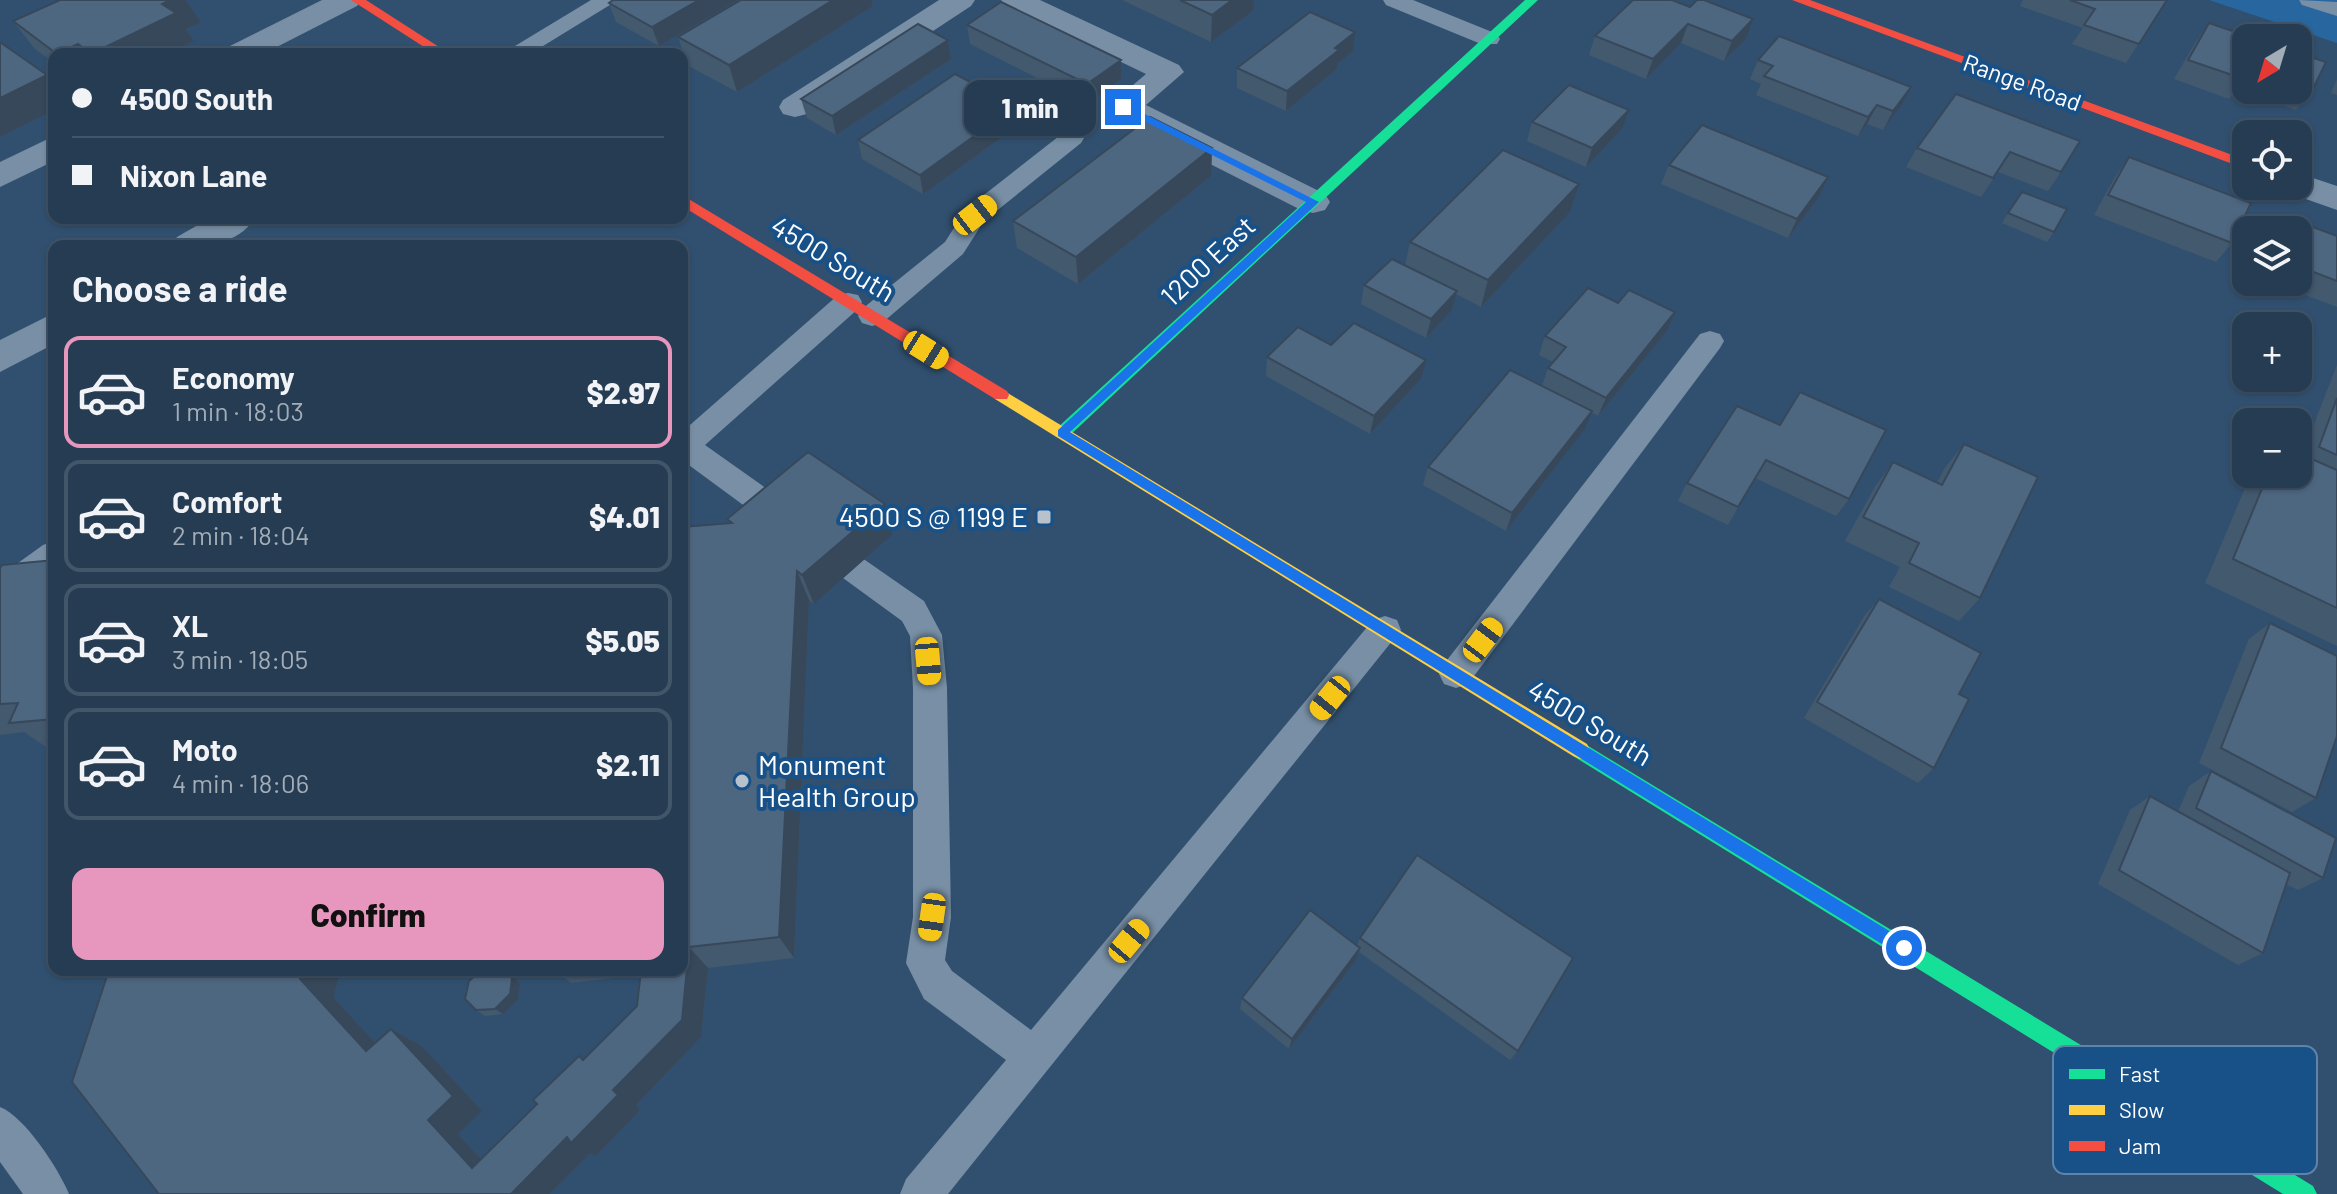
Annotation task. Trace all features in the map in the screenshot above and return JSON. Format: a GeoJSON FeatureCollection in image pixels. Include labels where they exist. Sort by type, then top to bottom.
{"type":"FeatureCollection","features":[{"type":"Feature","properties":{"kind":"main road"},"geometry":{"type":"LineString","coordinates":[[357,0],[434,48]]}},
{"type":"Feature","properties":{"kind":"main road","name":"1200 East"},"geometry":{"type":"LineString","coordinates":[[1062,433],[1532,0]]}},
{"type":"Feature","properties":{"kind":"main road","name":"Range Road"},"geometry":{"type":"LineString","coordinates":[[1798,0],[2232,160]]}},
{"type":"Feature","properties":{"kind":"main road","name":"4500 South"},"geometry":{"type":"LineString","coordinates":[[688,204],[2063,1046]]}},
{"type":"Feature","properties":{"kind":"main road","name":"4500 South"},"geometry":{"type":"LineString","coordinates":[[2272,1174],[2305,1194]]}},
{"type":"Feature","properties":{"kind":"street"},"geometry":{"type":"LineString","coordinates":[[251,48],[346,0]]}},
{"type":"Feature","properties":{"kind":"street"},"geometry":{"type":"LineString","coordinates":[[795,107],[960,0]]}},
{"type":"Feature","properties":{"kind":"street"},"geometry":{"type":"LineString","coordinates":[[1016,0],[1168,72],[1123,107],[1313,202]]}},
{"type":"Feature","properties":{"kind":"street"},"geometry":{"type":"LineString","coordinates":[[0,176],[48,150]]}},
{"type":"Feature","properties":{"kind":"street"},"geometry":{"type":"LineString","coordinates":[[2312,189],[2337,199]]}},
{"type":"Feature","properties":{"kind":"street"},"geometry":{"type":"LineString","coordinates":[[200,240],[227,224]]}},
{"type":"Feature","properties":{"kind":"street"},"geometry":{"type":"LineString","coordinates":[[0,358],[48,330]]}},
{"type":"Feature","properties":{"kind":"lane"},"geometry":{"type":"LineString","coordinates":[[523,48],[607,0]]}},
{"type":"Feature","properties":{"kind":"lane"},"geometry":{"type":"LineString","coordinates":[[1394,0],[1489,39]]}},
{"type":"Feature","properties":{"kind":"lane"},"geometry":{"type":"LineString","coordinates":[[2310,0],[2337,9]]}},
{"type":"Feature","properties":{"kind":"lane"},"geometry":{"type":"LineString","coordinates":[[688,441],[860,309],[954,248],[975,215],[1072,138]]}},
{"type":"Feature","properties":{"kind":"lane"},"geometry":{"type":"LineString","coordinates":[[1456,674],[1710,341]]}},
{"type":"Feature","properties":{"kind":"lane"},"geometry":{"type":"LineString","coordinates":[[688,449],[780,515]]}},
{"type":"Feature","properties":{"kind":"lane"},"geometry":{"type":"LineString","coordinates":[[0,597],[15,581],[48,558]]}},
{"type":"Feature","properties":{"kind":"lane"},"geometry":{"type":"LineString","coordinates":[[854,569],[913,611],[926,635],[930,688],[932,917],[925,963],[938,985],[1032,1055]]}},
{"type":"Feature","properties":{"kind":"lane"},"geometry":{"type":"LineString","coordinates":[[921,1194],[1032,1055],[1385,630]]}},
{"type":"Feature","properties":{"kind":"lane"},"geometry":{"type":"LineString","coordinates":[[0,1127],[48,1194]]}},
{"type":"Feature","properties":{"kind":"shaded area"},"geometry":{"type":"Polygon","coordinates":[[[2209,0],[2337,0],[2337,43],[2312,35],[2312,24],[2280,24],[2209,0]]]}},
{"type":"Feature","properties":{"kind":"building"},"geometry":{"type":"Polygon","coordinates":[[[60,0],[170,0],[162,4],[176,13],[103,48],[83,48],[78,44],[70,48],[49,48],[13,21],[60,0]]]}},
{"type":"Feature","properties":{"kind":"building"},"geometry":{"type":"Polygon","coordinates":[[[613,0],[699,0],[652,27],[609,3],[613,0]]]}},
{"type":"Feature","properties":{"kind":"building"},"geometry":{"type":"Polygon","coordinates":[[[741,0],[833,0],[729,65],[678,37],[741,0]]]}},
{"type":"Feature","properties":{"kind":"building"},"geometry":{"type":"Polygon","coordinates":[[[1180,0],[1232,0],[1212,15],[1180,0]]]}},
{"type":"Feature","properties":{"kind":"building"},"geometry":{"type":"Polygon","coordinates":[[[1633,0],[1672,0],[1690,7],[1697,0],[1704,0],[1753,19],[1732,41],[1688,24],[1653,59],[1595,36],[1633,0]]]}},
{"type":"Feature","properties":{"kind":"building"},"geometry":{"type":"Polygon","coordinates":[[[2070,0],[2167,0],[2139,44],[2084,25],[2095,9],[2070,0]]]}},
{"type":"Feature","properties":{"kind":"building"},"geometry":{"type":"Polygon","coordinates":[[[1001,2],[1121,60],[1087,84],[967,25],[1001,2]]]}},
{"type":"Feature","properties":{"kind":"building"},"geometry":{"type":"Polygon","coordinates":[[[1310,12],[1355,32],[1335,48],[1339,50],[1287,91],[1237,68],[1310,12]]]}},
{"type":"Feature","properties":{"kind":"building"},"geometry":{"type":"Polygon","coordinates":[[[2209,23],[2232,31],[2232,75],[2188,60],[2209,23]]]}},
{"type":"Feature","properties":{"kind":"building"},"geometry":{"type":"Polygon","coordinates":[[[918,24],[948,40],[832,116],[801,99],[918,24]]]}},
{"type":"Feature","properties":{"kind":"building"},"geometry":{"type":"Polygon","coordinates":[[[1779,36],[1911,87],[1893,111],[1877,105],[1868,117],[1764,76],[1773,66],[1758,60],[1779,36]]]}},
{"type":"Feature","properties":{"kind":"building"},"geometry":{"type":"Polygon","coordinates":[[[0,42],[47,75],[0,98],[0,42]]]}},
{"type":"Feature","properties":{"kind":"building"},"geometry":{"type":"Polygon","coordinates":[[[2312,58],[2326,62],[2312,91],[2312,58]]]}},
{"type":"Feature","properties":{"kind":"building"},"geometry":{"type":"Polygon","coordinates":[[[955,74],[1016,106],[920,175],[858,140],[955,74]]]}},
{"type":"Feature","properties":{"kind":"building"},"geometry":{"type":"Polygon","coordinates":[[[1569,85],[1629,110],[1592,148],[1532,122],[1569,85]]]}},
{"type":"Feature","properties":{"kind":"building"},"geometry":{"type":"Polygon","coordinates":[[[1956,94],[2080,141],[2061,172],[2010,152],[1993,178],[1917,148],[1956,94]]]}},
{"type":"Feature","properties":{"kind":"building"},"geometry":{"type":"Polygon","coordinates":[[[1150,117],[1212,148],[1076,257],[1013,221],[1150,117]]]}},
{"type":"Feature","properties":{"kind":"building"},"geometry":{"type":"Polygon","coordinates":[[[1702,125],[1828,177],[1797,219],[1669,165],[1702,125]]]}},
{"type":"Feature","properties":{"kind":"building"},"geometry":{"type":"Polygon","coordinates":[[[1503,150],[1579,184],[1488,280],[1410,242],[1503,150]]]}},
{"type":"Feature","properties":{"kind":"building"},"geometry":{"type":"Polygon","coordinates":[[[2129,157],[2232,196],[2232,200],[2251,203],[2245,216],[2232,216],[2232,243],[2108,195],[2129,157]]]}},
{"type":"Feature","properties":{"kind":"building"},"geometry":{"type":"Polygon","coordinates":[[[2022,192],[2067,209],[2054,232],[2008,213],[2022,192]]]}},
{"type":"Feature","properties":{"kind":"building"},"geometry":{"type":"Polygon","coordinates":[[[2312,227],[2337,236],[2337,281],[2312,271],[2312,227]]]}},
{"type":"Feature","properties":{"kind":"building"},"geometry":{"type":"Polygon","coordinates":[[[1392,259],[1457,291],[1431,319],[1364,285],[1392,259]]]}},
{"type":"Feature","properties":{"kind":"building"},"geometry":{"type":"Polygon","coordinates":[[[1588,288],[1618,303],[1629,290],[1675,312],[1606,398],[1548,368],[1566,347],[1545,336],[1588,288]]]}},
{"type":"Feature","properties":{"kind":"building"},"geometry":{"type":"Polygon","coordinates":[[[1354,323],[1426,360],[1374,416],[1267,357],[1298,327],[1331,345],[1354,323]]]}},
{"type":"Feature","properties":{"kind":"building"},"geometry":{"type":"Polygon","coordinates":[[[1510,370],[1592,411],[1512,513],[1428,467],[1510,370]]]}},
{"type":"Feature","properties":{"kind":"building"},"geometry":{"type":"Polygon","coordinates":[[[1800,392],[1886,430],[1849,499],[1766,460],[1738,507],[1687,483],[1737,406],[1780,425],[1800,392]]]}},
{"type":"Feature","properties":{"kind":"building"},"geometry":{"type":"Polygon","coordinates":[[[2337,398],[2337,455],[2319,447],[2337,398]]]}},
{"type":"Feature","properties":{"kind":"building"},"geometry":{"type":"Polygon","coordinates":[[[1964,444],[2038,477],[1980,598],[1909,563],[1919,543],[1863,517],[1893,462],[1942,485],[1964,444]]]}},
{"type":"Feature","properties":{"kind":"building","name":"Monument Health Group"},"geometry":{"type":"Polygon","coordinates":[[[808,452],[885,504],[802,575],[797,571],[779,937],[689,947],[688,957],[688,527],[732,523],[727,519],[808,452]]]}},
{"type":"Feature","properties":{"kind":"building"},"geometry":{"type":"Polygon","coordinates":[[[2312,459],[2337,470],[2337,608],[2233,559],[2262,488],[2312,488],[2312,459]]]}},
{"type":"Feature","properties":{"kind":"building"},"geometry":{"type":"Polygon","coordinates":[[[48,561],[48,720],[9,723],[18,703],[0,704],[2,565],[48,561]]]}},
{"type":"Feature","properties":{"kind":"building"},"geometry":{"type":"Polygon","coordinates":[[[1879,599],[1981,653],[1959,694],[1969,699],[1934,768],[1817,702],[1879,599]]]}},
{"type":"Feature","properties":{"kind":"building"},"geometry":{"type":"Polygon","coordinates":[[[2270,623],[2337,656],[2337,736],[2316,798],[2221,748],[2270,623]]]}},
{"type":"Feature","properties":{"kind":"building"},"geometry":{"type":"Polygon","coordinates":[[[2211,771],[2336,838],[2323,878],[2196,808],[2211,771]]]}},
{"type":"Feature","properties":{"kind":"building"},"geometry":{"type":"Polygon","coordinates":[[[2150,796],[2290,873],[2263,953],[2119,870],[2150,796]]]}},
{"type":"Feature","properties":{"kind":"building"},"geometry":{"type":"Polygon","coordinates":[[[1417,855],[1573,958],[1518,1051],[1360,938],[1417,855]]]}},
{"type":"Feature","properties":{"kind":"building"},"geometry":{"type":"Polygon","coordinates":[[[1310,910],[1360,948],[1292,1039],[1242,998],[1310,910]]]}},
{"type":"Feature","properties":{"kind":"building","name":"Monument Health Group"},"geometry":{"type":"Polygon","coordinates":[[[107,976],[301,976],[300,979],[366,1051],[391,1029],[453,1096],[428,1120],[472,1168],[537,1104],[533,1100],[579,1056],[583,1060],[637,1006],[640,976],[686,976],[682,1020],[613,1090],[618,1095],[571,1143],[567,1137],[511,1194],[159,1194],[72,1082],[107,976]]]}},
{"type":"Feature","properties":{"kind":"building"},"geometry":{"type":"Polygon","coordinates":[[[475,976],[512,978],[510,994],[495,1009],[476,1010],[465,999],[469,981],[475,976]]]}},
{"type":"Feature","properties":{"kind":"traffic: fast"},"geometry":{"type":"LineString","coordinates":[[1062,433],[1532,0]]}},
{"type":"Feature","properties":{"kind":"traffic: fast"},"geometry":{"type":"LineString","coordinates":[[1580,750],[2063,1046]]}},
{"type":"Feature","properties":{"kind":"traffic: fast"},"geometry":{"type":"LineString","coordinates":[[2272,1174],[2305,1194]]}},
{"type":"Feature","properties":{"kind":"traffic: slow"},"geometry":{"type":"LineString","coordinates":[[1001,395],[1580,750]]}},
{"type":"Feature","properties":{"kind":"traffic: jam"},"geometry":{"type":"LineString","coordinates":[[357,0],[434,48]]}},
{"type":"Feature","properties":{"kind":"traffic: jam"},"geometry":{"type":"LineString","coordinates":[[1798,0],[2232,160]]}},
{"type":"Feature","properties":{"kind":"traffic: jam"},"geometry":{"type":"LineString","coordinates":[[688,204],[1001,395]]}},
{"type":"Feature","properties":{"kind":"place","name":"4500 S @ 1199 E"},"geometry":{"type":"Point","coordinates":[1044,517]}},
{"type":"Feature","properties":{"kind":"place","name":"Monument Health Group"},"geometry":{"type":"Point","coordinates":[742,781]}},
{"type":"Feature","properties":{"kind":"route"},"geometry":{"type":"LineString","coordinates":[[1123,107],[1313,202],[1062,433],[1904,948]]}}]}
